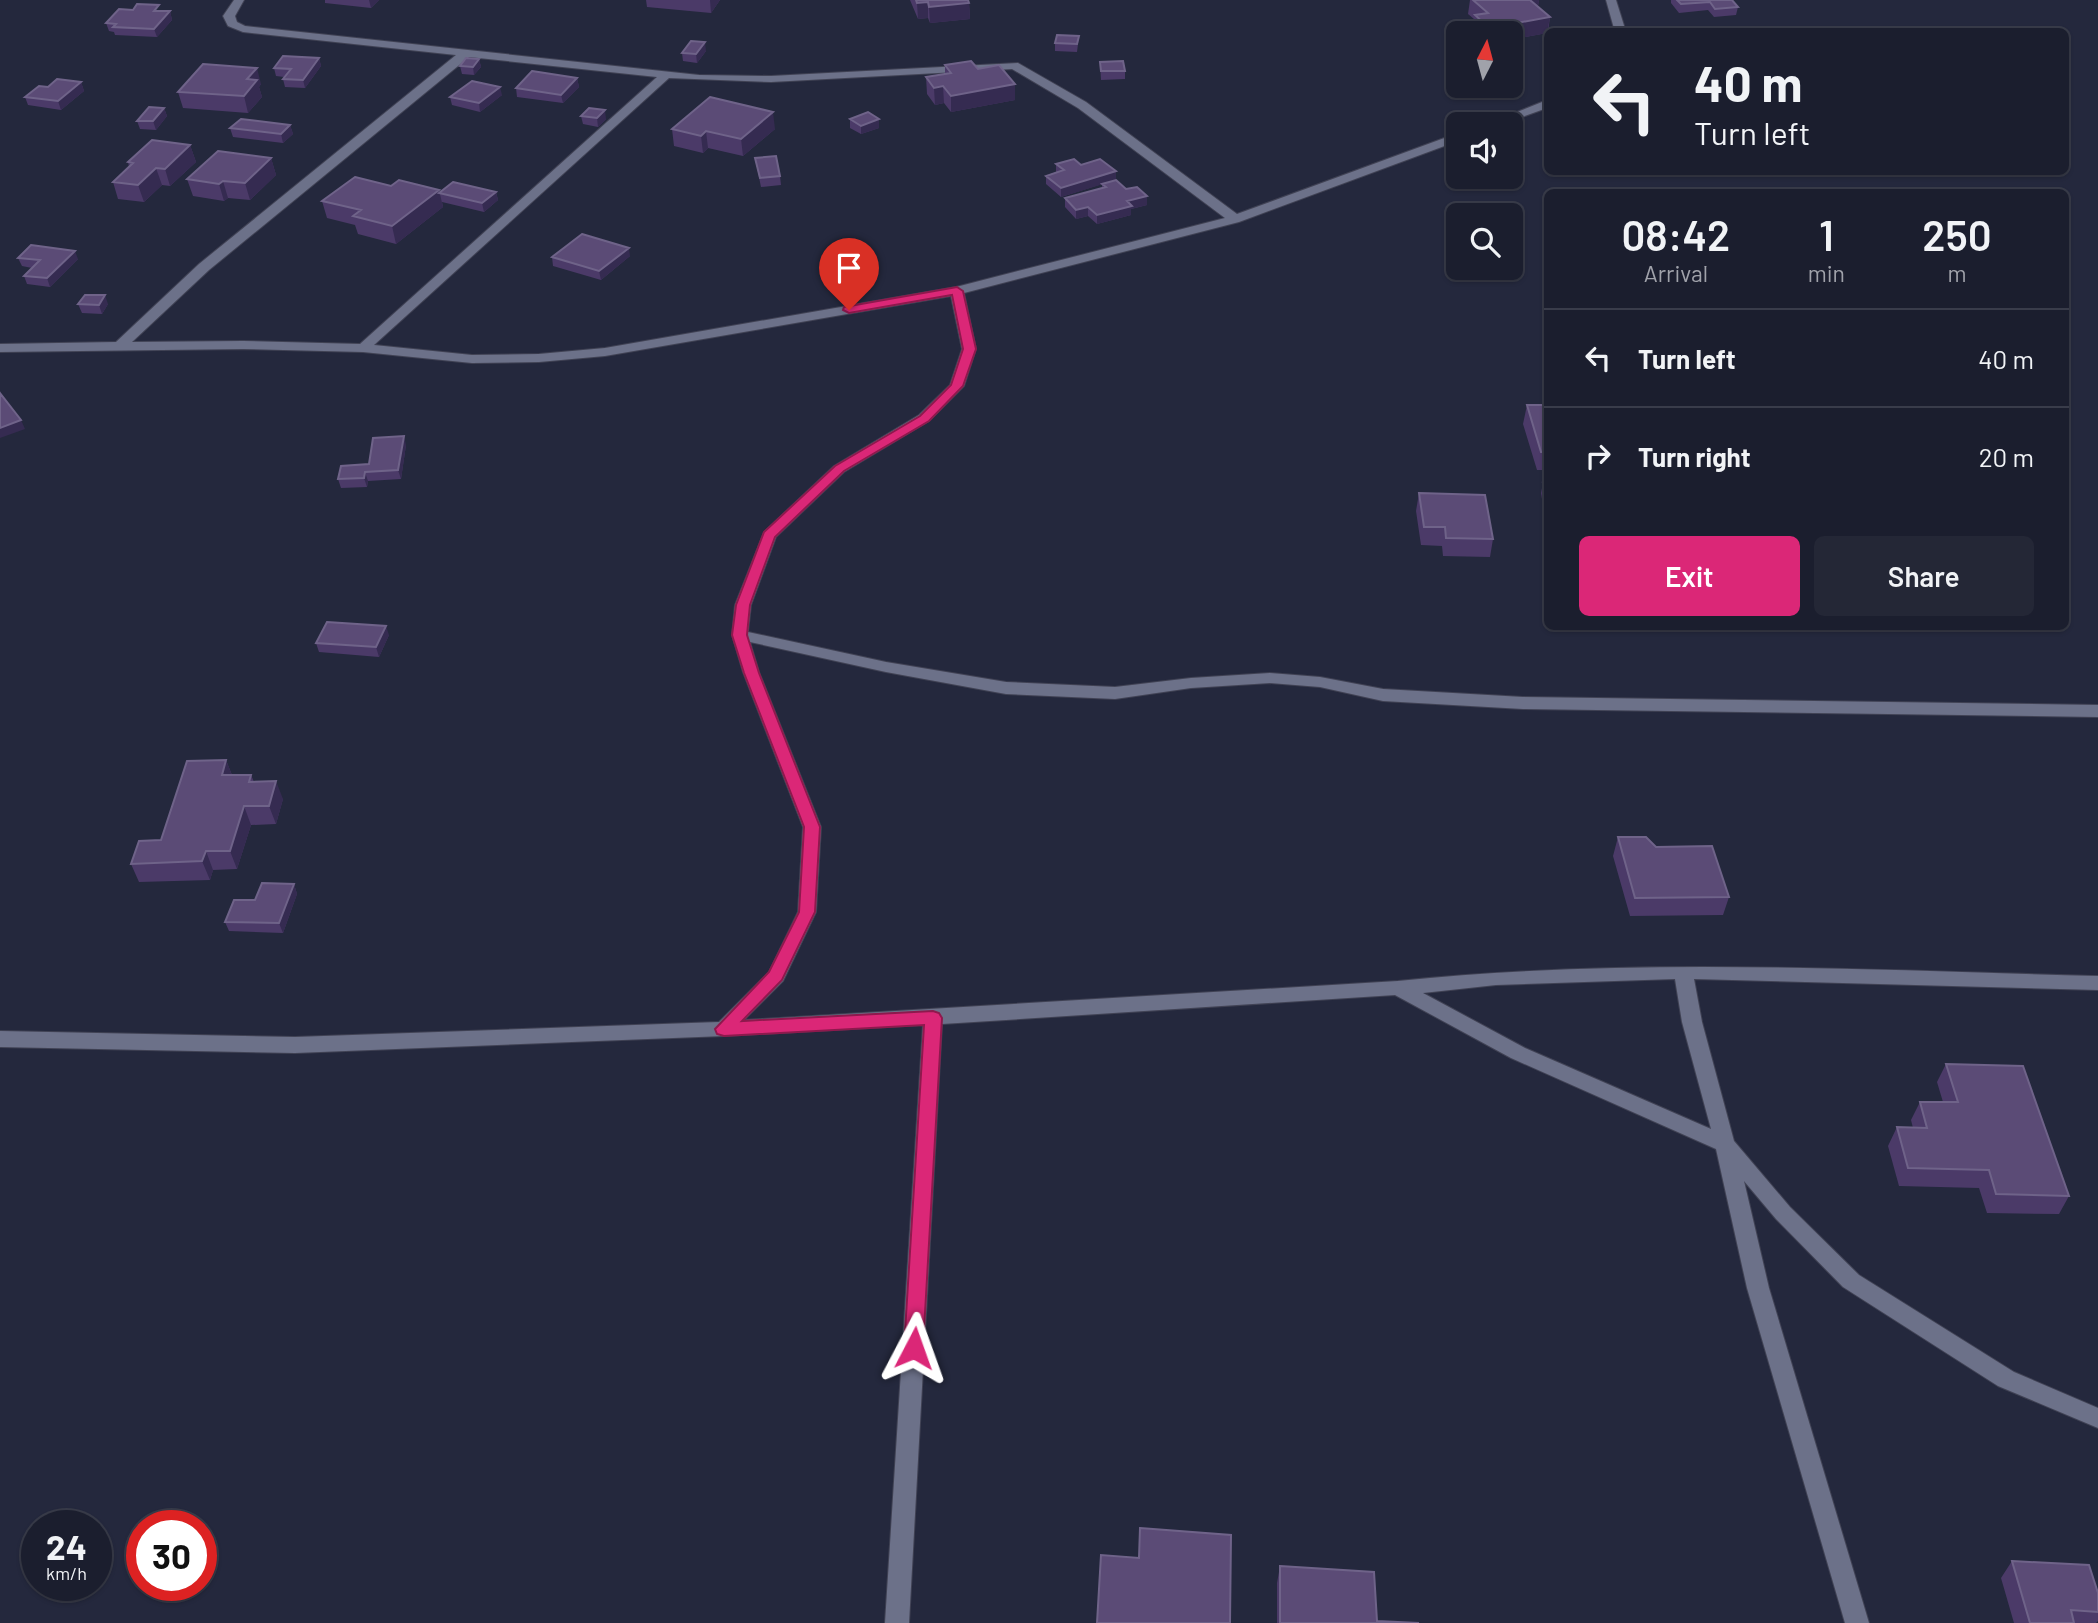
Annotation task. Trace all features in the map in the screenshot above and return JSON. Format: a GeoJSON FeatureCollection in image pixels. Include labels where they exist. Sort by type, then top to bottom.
{"type":"FeatureCollection","features":[{"type":"Feature","properties":{"kind":"street"},"geometry":{"type":"LineString","coordinates":[[239,0],[229,16],[232,24],[243,29],[666,75],[771,79],[1014,65],[1082,105],[1235,219]]}},
{"type":"Feature","properties":{"kind":"street"},"geometry":{"type":"LineString","coordinates":[[1611,0],[1620,28]]}},
{"type":"Feature","properties":{"kind":"street"},"geometry":{"type":"LineString","coordinates":[[119,347],[204,267],[465,54]]}},
{"type":"Feature","properties":{"kind":"street"},"geometry":{"type":"LineString","coordinates":[[363,348],[666,75]]}},
{"type":"Feature","properties":{"kind":"street"},"geometry":{"type":"LineString","coordinates":[[1523,113],[1544,105]]}},
{"type":"Feature","properties":{"kind":"street"},"geometry":{"type":"LineString","coordinates":[[0,348],[243,345],[363,348],[472,359],[605,352],[957,291],[1235,219],[1446,141]]}},
{"type":"Feature","properties":{"kind":"street"},"geometry":{"type":"LineString","coordinates":[[724,1029],[776,976],[807,912],[812,827],[751,673],[740,635],[743,605],[769,535],[839,468],[924,418],[957,386],[969,349],[957,291]]}},
{"type":"Feature","properties":{"kind":"street"},"geometry":{"type":"LineString","coordinates":[[740,635],[886,667],[1006,688],[1115,692],[1191,683],[1270,678],[1320,682],[1383,695],[1523,703],[2098,711]]}},
{"type":"Feature","properties":{"kind":"street"},"geometry":{"type":"LineString","coordinates":[[0,1039],[295,1045],[724,1029],[1398,988],[1496,978],[1683,972],[2098,983]]}},
{"type":"Feature","properties":{"kind":"street"},"geometry":{"type":"LineString","coordinates":[[1683,972],[1692,1022],[1725,1144],[1758,1288],[1857,1623]]}},
{"type":"Feature","properties":{"kind":"street"},"geometry":{"type":"LineString","coordinates":[[1398,988],[1518,1054],[1725,1144],[1783,1213],[1851,1281],[2006,1379],[2098,1418]]}},
{"type":"Feature","properties":{"kind":"street"},"geometry":{"type":"LineString","coordinates":[[897,1623],[933,1018]]}},
{"type":"Feature","properties":{"kind":"building"},"geometry":{"type":"Polygon","coordinates":[[[916,0],[968,0],[969,3],[929,7],[928,2],[917,3],[916,0]]]}},
{"type":"Feature","properties":{"kind":"building"},"geometry":{"type":"Polygon","coordinates":[[[1473,0],[1530,0],[1550,17],[1523,22],[1481,21],[1475,15],[1488,13],[1473,0]]]}},
{"type":"Feature","properties":{"kind":"building"},"geometry":{"type":"Polygon","coordinates":[[[1677,0],[1732,0],[1738,7],[1715,9],[1710,2],[1681,4],[1677,0]]]}},
{"type":"Feature","properties":{"kind":"building"},"geometry":{"type":"Polygon","coordinates":[[[137,4],[159,5],[154,11],[170,11],[154,29],[113,27],[116,24],[106,23],[119,9],[133,10],[137,4]]]}},
{"type":"Feature","properties":{"kind":"building"},"geometry":{"type":"Polygon","coordinates":[[[1057,35],[1079,36],[1077,44],[1055,43],[1057,35]]]}},
{"type":"Feature","properties":{"kind":"building"},"geometry":{"type":"Polygon","coordinates":[[[691,41],[705,42],[696,54],[682,53],[691,41]]]}},
{"type":"Feature","properties":{"kind":"building"},"geometry":{"type":"Polygon","coordinates":[[[283,56],[319,58],[303,80],[283,79],[291,69],[274,68],[283,56]]]}},
{"type":"Feature","properties":{"kind":"building"},"geometry":{"type":"Polygon","coordinates":[[[466,58],[479,59],[473,67],[460,66],[466,58]]]}},
{"type":"Feature","properties":{"kind":"building"},"geometry":{"type":"Polygon","coordinates":[[[971,61],[978,69],[999,65],[1015,84],[951,96],[943,86],[934,88],[926,77],[951,73],[945,65],[971,61]]]}},
{"type":"Feature","properties":{"kind":"building"},"geometry":{"type":"Polygon","coordinates":[[[1123,61],[1125,71],[1101,71],[1100,62],[1123,61]]]}},
{"type":"Feature","properties":{"kind":"building"},"geometry":{"type":"Polygon","coordinates":[[[203,64],[257,68],[247,79],[257,80],[244,96],[178,92],[203,64]]]}},
{"type":"Feature","properties":{"kind":"building"},"geometry":{"type":"Polygon","coordinates":[[[532,71],[577,78],[561,95],[516,88],[532,71]]]}},
{"type":"Feature","properties":{"kind":"building"},"geometry":{"type":"Polygon","coordinates":[[[57,79],[81,82],[58,101],[25,97],[39,86],[48,87],[57,79]]]}},
{"type":"Feature","properties":{"kind":"building"},"geometry":{"type":"Polygon","coordinates":[[[472,81],[500,87],[479,103],[450,97],[472,81]]]}},
{"type":"Feature","properties":{"kind":"building"},"geometry":{"type":"Polygon","coordinates":[[[710,97],[773,112],[741,139],[706,131],[701,136],[672,129],[710,97]]]}},
{"type":"Feature","properties":{"kind":"building"},"geometry":{"type":"Polygon","coordinates":[[[149,107],[164,108],[153,121],[137,121],[149,107]]]}},
{"type":"Feature","properties":{"kind":"building"},"geometry":{"type":"Polygon","coordinates":[[[589,108],[605,110],[597,118],[581,116],[589,108]]]}},
{"type":"Feature","properties":{"kind":"building"},"geometry":{"type":"Polygon","coordinates":[[[868,112],[879,119],[861,126],[850,119],[868,112]]]}},
{"type":"Feature","properties":{"kind":"building"},"geometry":{"type":"Polygon","coordinates":[[[241,119],[290,125],[281,134],[230,128],[241,119]]]}},
{"type":"Feature","properties":{"kind":"building"},"geometry":{"type":"Polygon","coordinates":[[[152,140],[190,145],[165,169],[156,168],[138,185],[113,182],[133,163],[128,162],[152,140]]]}},
{"type":"Feature","properties":{"kind":"building"},"geometry":{"type":"Polygon","coordinates":[[[218,151],[271,158],[245,183],[223,181],[219,184],[187,179],[218,151]]]}},
{"type":"Feature","properties":{"kind":"building"},"geometry":{"type":"Polygon","coordinates":[[[776,156],[780,176],[760,178],[755,158],[776,156]]]}},
{"type":"Feature","properties":{"kind":"building"},"geometry":{"type":"Polygon","coordinates":[[[1074,159],[1081,165],[1100,159],[1116,171],[1061,188],[1046,176],[1064,170],[1056,164],[1074,159]]]}},
{"type":"Feature","properties":{"kind":"building"},"geometry":{"type":"Polygon","coordinates":[[[355,177],[391,186],[399,180],[439,190],[392,226],[353,216],[361,210],[322,201],[355,177]]]}},
{"type":"Feature","properties":{"kind":"building"},"geometry":{"type":"Polygon","coordinates":[[[1116,180],[1126,189],[1137,187],[1147,196],[1127,201],[1132,206],[1097,215],[1088,207],[1076,210],[1065,198],[1106,187],[1102,184],[1116,180]]]}},
{"type":"Feature","properties":{"kind":"building"},"geometry":{"type":"Polygon","coordinates":[[[453,182],[496,192],[482,203],[439,193],[453,182]]]}},
{"type":"Feature","properties":{"kind":"building"},"geometry":{"type":"Polygon","coordinates":[[[582,234],[629,248],[599,271],[552,257],[582,234]]]}},
{"type":"Feature","properties":{"kind":"building"},"geometry":{"type":"Polygon","coordinates":[[[31,245],[75,251],[47,278],[24,276],[40,260],[18,258],[31,245]]]}},
{"type":"Feature","properties":{"kind":"building"},"geometry":{"type":"Polygon","coordinates":[[[85,295],[105,295],[99,305],[78,304],[85,295]]]}},
{"type":"Feature","properties":{"kind":"building"},"geometry":{"type":"Polygon","coordinates":[[[0,393],[21,420],[0,428],[0,393]]]}},
{"type":"Feature","properties":{"kind":"building"},"geometry":{"type":"Polygon","coordinates":[[[1527,405],[1544,405],[1544,452],[1541,452],[1527,405]]]}},
{"type":"Feature","properties":{"kind":"building"},"geometry":{"type":"Polygon","coordinates":[[[404,436],[398,470],[365,472],[364,478],[338,479],[341,466],[369,464],[373,438],[404,436]]]}},
{"type":"Feature","properties":{"kind":"building"},"geometry":{"type":"Polygon","coordinates":[[[1419,493],[1485,495],[1493,539],[1446,538],[1445,527],[1424,527],[1419,493]]]}},
{"type":"Feature","properties":{"kind":"building"},"geometry":{"type":"Polygon","coordinates":[[[327,622],[386,626],[376,647],[316,643],[327,622]]]}},
{"type":"Feature","properties":{"kind":"building"},"geometry":{"type":"Polygon","coordinates":[[[226,760],[222,775],[251,775],[249,782],[276,781],[269,806],[244,806],[230,851],[206,851],[202,861],[131,864],[139,841],[161,840],[187,761],[226,760]]]}},
{"type":"Feature","properties":{"kind":"building"},"geometry":{"type":"Polygon","coordinates":[[[1618,837],[1646,837],[1656,847],[1712,846],[1729,897],[1635,898],[1618,837]]]}},
{"type":"Feature","properties":{"kind":"building"},"geometry":{"type":"Polygon","coordinates":[[[262,883],[294,884],[279,923],[225,922],[234,900],[255,900],[262,883]]]}},
{"type":"Feature","properties":{"kind":"building"},"geometry":{"type":"Polygon","coordinates":[[[1946,1064],[2023,1066],[2069,1196],[1996,1194],[1989,1170],[1908,1168],[1897,1127],[1927,1128],[1920,1102],[1958,1102],[1946,1064]]]}},
{"type":"Feature","properties":{"kind":"building"},"geometry":{"type":"Polygon","coordinates":[[[1140,1528],[1231,1535],[1230,1623],[1097,1623],[1101,1555],[1139,1558],[1140,1528]]]}},
{"type":"Feature","properties":{"kind":"building"},"geometry":{"type":"Polygon","coordinates":[[[2012,1561],[2089,1565],[2098,1593],[2098,1612],[2071,1610],[2074,1623],[2030,1623],[2012,1561]]]}},
{"type":"Feature","properties":{"kind":"building"},"geometry":{"type":"Polygon","coordinates":[[[1280,1566],[1374,1572],[1377,1621],[1419,1623],[1280,1623],[1280,1566]]]}},
{"type":"Feature","properties":{"kind":"route"},"geometry":{"type":"LineString","coordinates":[[849,310],[957,291],[969,349],[957,386],[924,418],[839,468],[769,535],[743,605],[740,635],[751,673],[812,827],[807,912],[776,976],[724,1029],[933,1018],[914,1348]]}}]}
